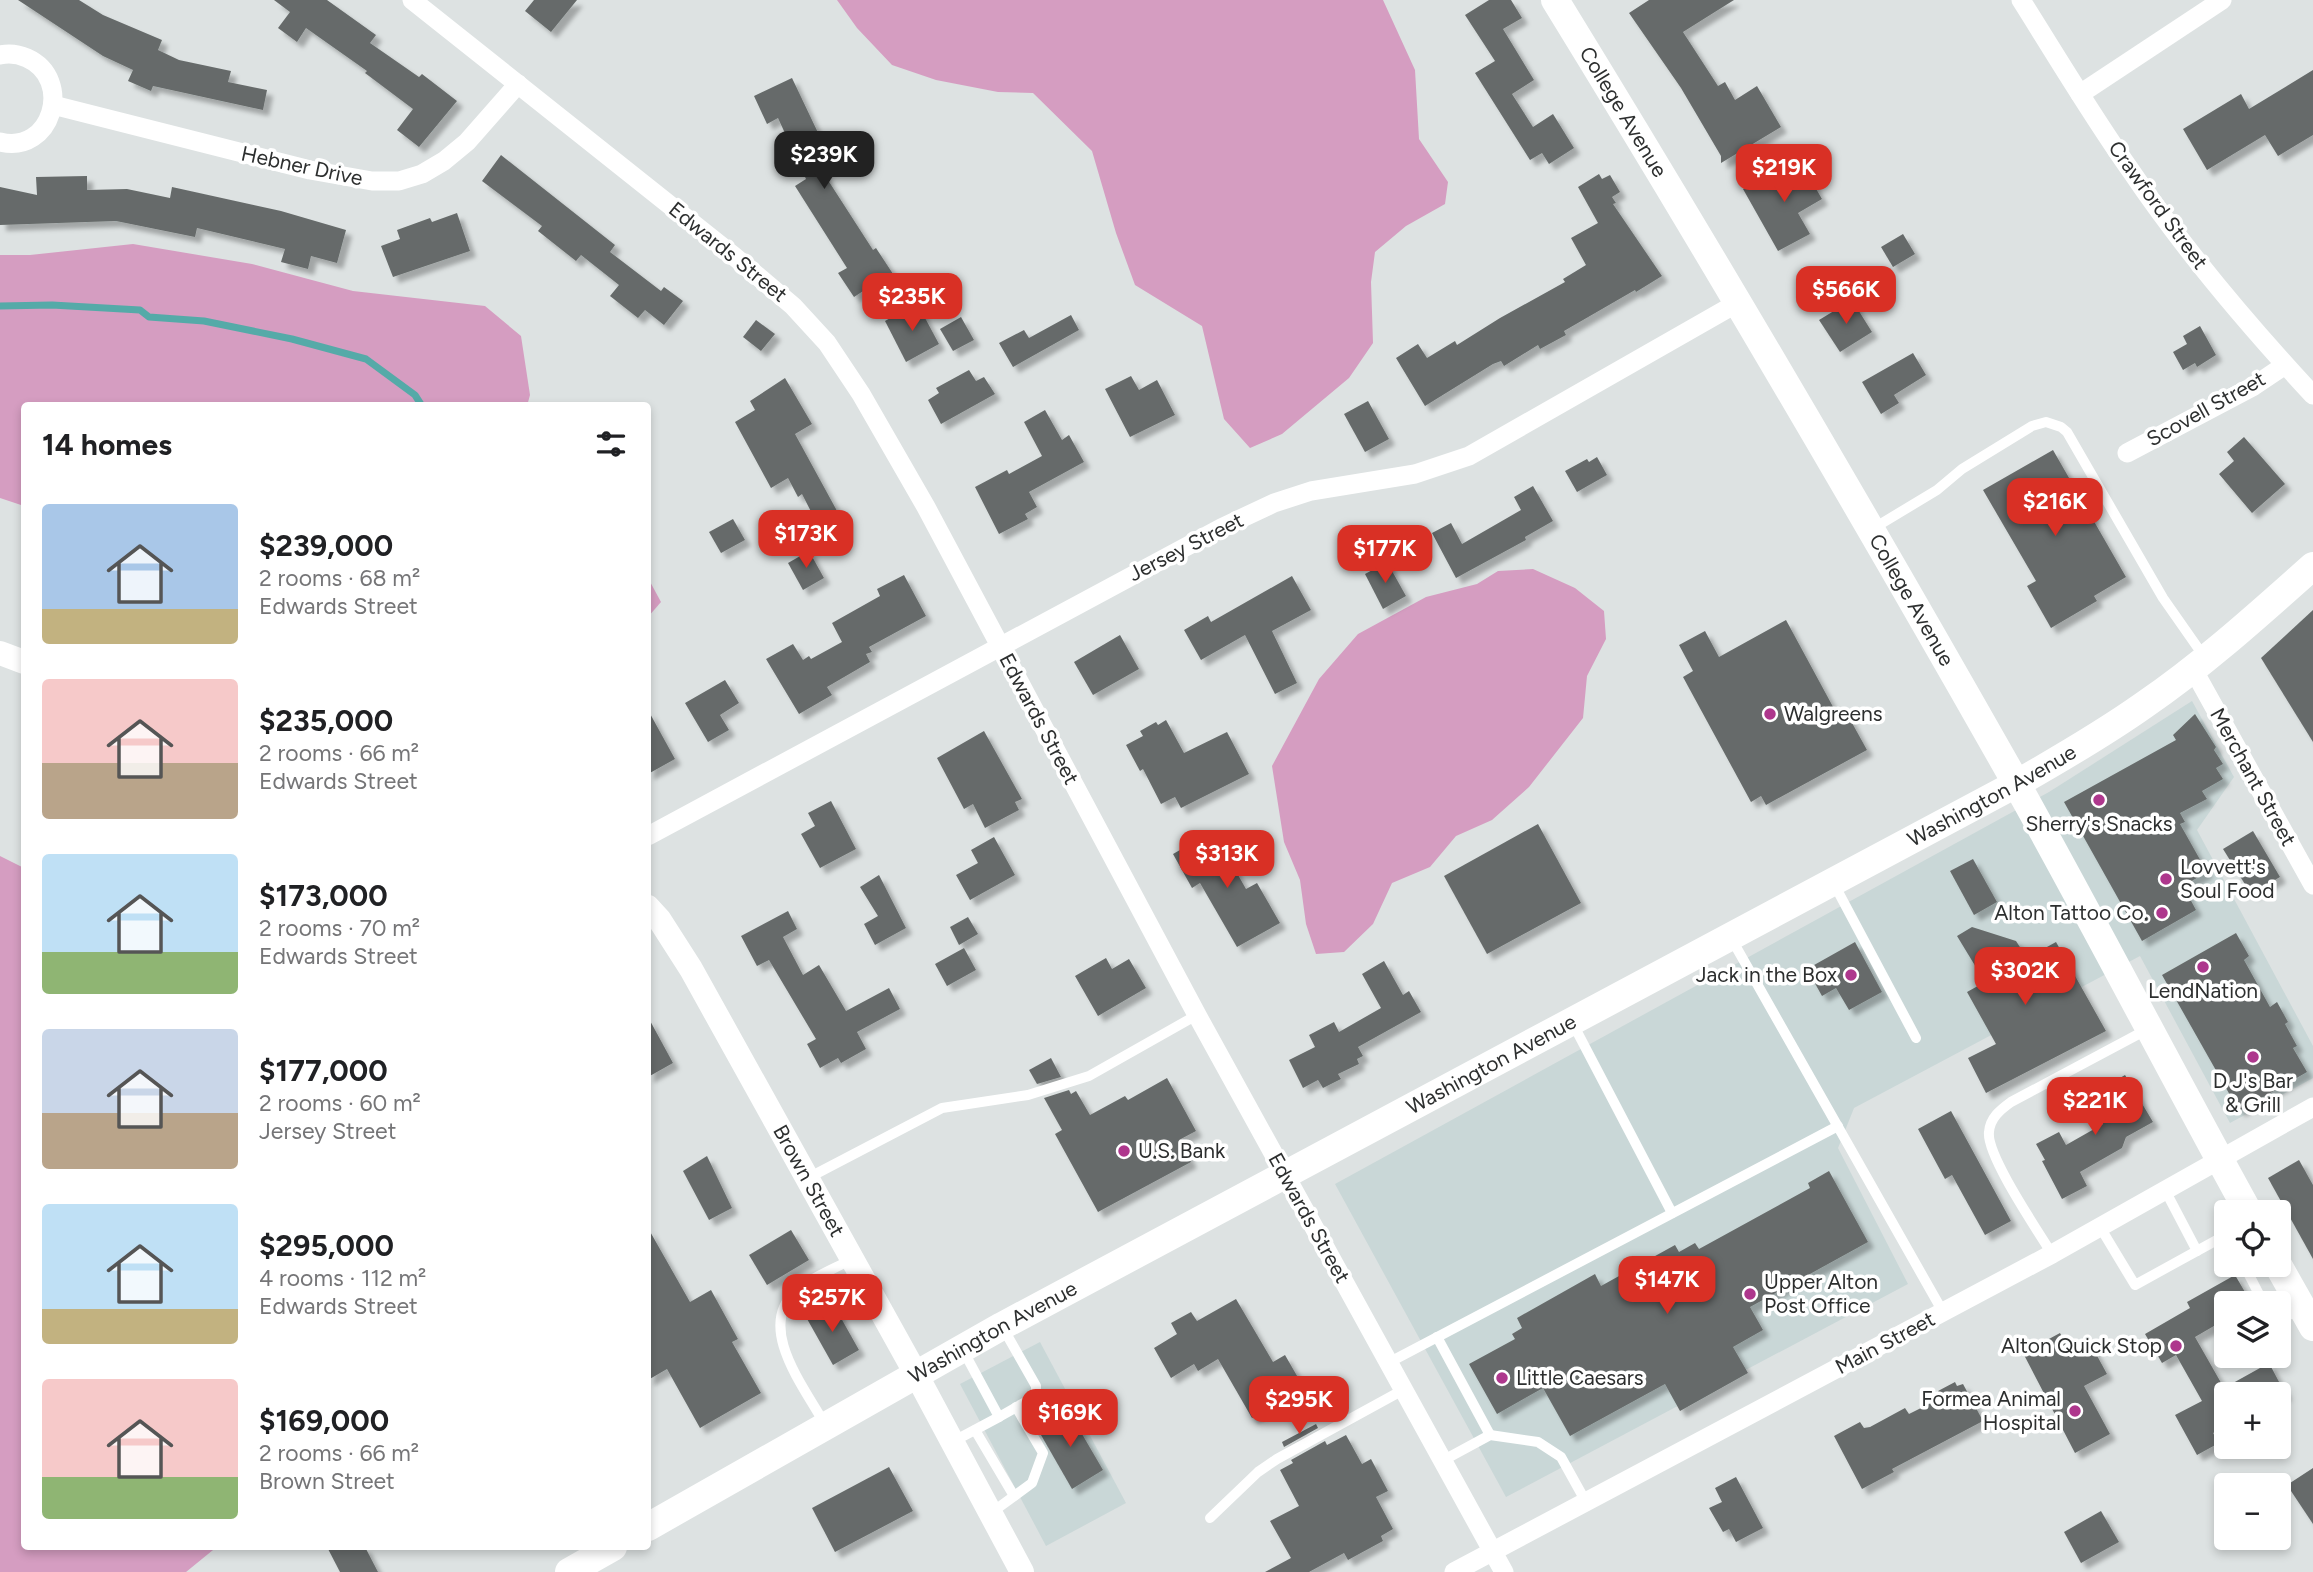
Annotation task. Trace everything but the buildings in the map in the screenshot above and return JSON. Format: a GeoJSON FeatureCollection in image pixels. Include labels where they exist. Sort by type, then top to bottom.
{"type":"FeatureCollection","features":[{"type":"Feature","properties":{"kind":"main road","name":"College Avenue"},"geometry":{"type":"LineString","coordinates":[[1555,0],[1739,302],[1871,530],[2016,784],[2242,1200]]}},
{"type":"Feature","properties":{"kind":"main road","name":"Washington Avenue"},"geometry":{"type":"LineString","coordinates":[[651,1525],[1002,1326],[2016,784],[2145,705],[2199,663],[2313,565]]}},
{"type":"Feature","properties":{"kind":"main road"},"geometry":{"type":"LineString","coordinates":[[2283,1277],[2298,1317]]}},
{"type":"Feature","properties":{"kind":"main road"},"geometry":{"type":"LineString","coordinates":[[569,1572],[608,1550]]}},
{"type":"Feature","properties":{"kind":"street","name":"Edwards Street"},"geometry":{"type":"LineString","coordinates":[[412,0],[735,257],[811,324],[827,343],[861,394],[926,507],[1196,1015],[1504,1572]]}},
{"type":"Feature","properties":{"kind":"street","name":"Crawford Street"},"geometry":{"type":"LineString","coordinates":[[2021,0],[2130,171],[2179,239],[2313,395]]}},
{"type":"Feature","properties":{"kind":"street"},"geometry":{"type":"LineString","coordinates":[[2080,94],[2222,0]]}},
{"type":"Feature","properties":{"kind":"street"},"geometry":{"type":"LineString","coordinates":[[0,55],[20,55],[34,61],[52,84],[53,106],[45,127],[34,137],[20,143],[0,142]]}},
{"type":"Feature","properties":{"kind":"street","name":"Hebner Drive"},"geometry":{"type":"LineString","coordinates":[[53,106],[310,170],[372,181],[399,181],[422,174],[444,161],[467,142],[518,84]]}},
{"type":"Feature","properties":{"kind":"street","name":"Jersey Street"},"geometry":{"type":"LineString","coordinates":[[651,834],[1221,528],[1274,503],[1311,491],[1415,474],[1469,456],[1739,302]]}},
{"type":"Feature","properties":{"kind":"street","name":"Scovell Street"},"geometry":{"type":"LineString","coordinates":[[2127,453],[2254,386],[2285,365]]}},
{"type":"Feature","properties":{"kind":"street"},"geometry":{"type":"LineString","coordinates":[[0,653],[21,661]]}},
{"type":"Feature","properties":{"kind":"street","name":"Merchant Street"},"geometry":{"type":"LineString","coordinates":[[2199,663],[2313,885]]}},
{"type":"Feature","properties":{"kind":"street","name":"Brown Street"},"geometry":{"type":"LineString","coordinates":[[651,910],[691,970],[808,1178],[1022,1572]]}},
{"type":"Feature","properties":{"kind":"street","name":"Main Street"},"geometry":{"type":"LineString","coordinates":[[1454,1572],[2052,1254],[2313,1107]]}},
{"type":"Feature","properties":{"kind":"lane"},"geometry":{"type":"LineString","coordinates":[[1871,530],[1937,490],[1962,469],[2032,426],[2053,423],[2067,432],[2199,663]]}},
{"type":"Feature","properties":{"kind":"lane"},"geometry":{"type":"LineString","coordinates":[[1833,882],[1916,1038]]}},
{"type":"Feature","properties":{"kind":"lane"},"geometry":{"type":"LineString","coordinates":[[1731,937],[1943,1312]]}},
{"type":"Feature","properties":{"kind":"lane"},"geometry":{"type":"LineString","coordinates":[[808,1178],[943,1108],[1028,1095],[1088,1076],[1196,1015]]}},
{"type":"Feature","properties":{"kind":"lane"},"geometry":{"type":"LineString","coordinates":[[1571,1021],[1672,1213]]}},
{"type":"Feature","properties":{"kind":"lane"},"geometry":{"type":"LineString","coordinates":[[2052,1254],[1996,1158],[1989,1133],[1992,1120],[1999,1110],[2011,1102],[2149,1028]]}},
{"type":"Feature","properties":{"kind":"lane"},"geometry":{"type":"LineString","coordinates":[[1388,1363],[1838,1126]]}},
{"type":"Feature","properties":{"kind":"lane"},"geometry":{"type":"LineString","coordinates":[[2165,1190],[2197,1251]]}},
{"type":"Feature","properties":{"kind":"lane"},"geometry":{"type":"LineString","coordinates":[[2100,1227],[2136,1286],[2214,1242]]}},
{"type":"Feature","properties":{"kind":"lane"},"geometry":{"type":"LineString","coordinates":[[826,1426],[782,1347],[779,1323],[786,1302],[797,1290],[852,1259]]}},
{"type":"Feature","properties":{"kind":"lane"},"geometry":{"type":"LineString","coordinates":[[952,1442],[1036,1396],[1036,1386],[1002,1326]]}},
{"type":"Feature","properties":{"kind":"lane"},"geometry":{"type":"LineString","coordinates":[[1437,1337],[1490,1435]]}},
{"type":"Feature","properties":{"kind":"lane"},"geometry":{"type":"LineString","coordinates":[[962,1349],[999,1417]]}},
{"type":"Feature","properties":{"kind":"lane"},"geometry":{"type":"LineString","coordinates":[[1210,1518],[1258,1472],[1277,1459],[1403,1390]]}},
{"type":"Feature","properties":{"kind":"lane"},"geometry":{"type":"LineString","coordinates":[[990,1513],[1032,1483],[1043,1453],[1016,1407]]}},
{"type":"Feature","properties":{"kind":"lane"},"geometry":{"type":"LineString","coordinates":[[975,1430],[1014,1496]]}},
{"type":"Feature","properties":{"kind":"lane"},"geometry":{"type":"LineString","coordinates":[[1442,1461],[1490,1435],[1538,1442],[1560,1457],[1586,1502]]}},
{"type":"Feature","properties":{"kind":"shaded area"},"geometry":{"type":"Polygon","coordinates":[[[837,0],[1383,0],[1415,70],[1419,139],[1448,182],[1445,204],[1406,226],[1375,252],[1371,282],[1373,343],[1349,378],[1282,434],[1250,448],[1224,419],[1202,326],[1135,285],[1116,233],[1092,151],[1033,93],[998,92],[936,80],[892,65],[857,28],[837,0]]]}},
{"type":"Feature","properties":{"kind":"shaded area"},"geometry":{"type":"Polygon","coordinates":[[[133,244],[252,264],[353,291],[485,306],[521,336],[530,395],[528,402],[21,402],[21,505],[0,498],[0,255],[30,255],[133,244]]]}},
{"type":"Feature","properties":{"kind":"shaded area"},"geometry":{"type":"Polygon","coordinates":[[[1533,569],[1575,588],[1604,611],[1606,639],[1587,676],[1583,718],[1529,787],[1492,820],[1456,836],[1430,867],[1392,883],[1373,924],[1344,952],[1316,954],[1306,924],[1300,880],[1284,842],[1272,766],[1319,679],[1358,634],[1426,597],[1477,584],[1498,571],[1533,569]]]}},
{"type":"Feature","properties":{"kind":"shaded area"},"geometry":{"type":"Polygon","coordinates":[[[651,584],[661,602],[651,614],[651,584]]]}},
{"type":"Feature","properties":{"kind":"shaded area"},"geometry":{"type":"Polygon","coordinates":[[[2192,701],[2234,777],[2197,830],[2313,1046],[2313,1078],[2230,1123],[2140,956],[1854,1108],[1838,1148],[1908,1284],[1506,1497],[1335,1184],[2049,792],[2192,701]]]}},
{"type":"Feature","properties":{"kind":"shaded area"},"geometry":{"type":"Polygon","coordinates":[[[0,856],[21,866],[21,1550],[213,1550],[186,1572],[0,1572],[0,856]]]}},
{"type":"Feature","properties":{"kind":"shaded area"},"geometry":{"type":"Polygon","coordinates":[[[1040,1342],[1126,1503],[1046,1546],[960,1384],[1040,1342]]]}},
{"type":"Feature","properties":{"kind":"waterway"},"geometry":{"type":"LineString","coordinates":[[0,306],[52,305],[140,310],[149,317],[204,321],[292,339],[366,359],[415,395],[419,402]]}},
{"type":"Feature","properties":{"kind":"place","name":"Walgreens"},"geometry":{"type":"Point","coordinates":[1770,714]}},
{"type":"Feature","properties":{"kind":"place","name":"Sherry's Snacks"},"geometry":{"type":"Point","coordinates":[2099,800]}},
{"type":"Feature","properties":{"kind":"place","name":"Lovvett's Soul Food"},"geometry":{"type":"Point","coordinates":[2166,879]}},
{"type":"Feature","properties":{"kind":"place","name":"Alton Tattoo Co."},"geometry":{"type":"Point","coordinates":[2162,913]}},
{"type":"Feature","properties":{"kind":"place","name":"LendNation"},"geometry":{"type":"Point","coordinates":[2203,967]}},
{"type":"Feature","properties":{"kind":"place","name":"Jack in the Box"},"geometry":{"type":"Point","coordinates":[1851,975]}},
{"type":"Feature","properties":{"kind":"place","name":"D J's Bar & Grill"},"geometry":{"type":"Point","coordinates":[2253,1057]}},
{"type":"Feature","properties":{"kind":"place","name":"U.S. Bank"},"geometry":{"type":"Point","coordinates":[1124,1151]}},
{"type":"Feature","properties":{"kind":"place","name":"Upper Alton Post Office"},"geometry":{"type":"Point","coordinates":[1750,1294]}},
{"type":"Feature","properties":{"kind":"place","name":"Alton Quick Stop"},"geometry":{"type":"Point","coordinates":[2176,1346]}},
{"type":"Feature","properties":{"kind":"place","name":"Little Caesars"},"geometry":{"type":"Point","coordinates":[1502,1378]}},
{"type":"Feature","properties":{"kind":"place","name":"Formea Animal Hospital"},"geometry":{"type":"Point","coordinates":[2075,1411]}}]}
